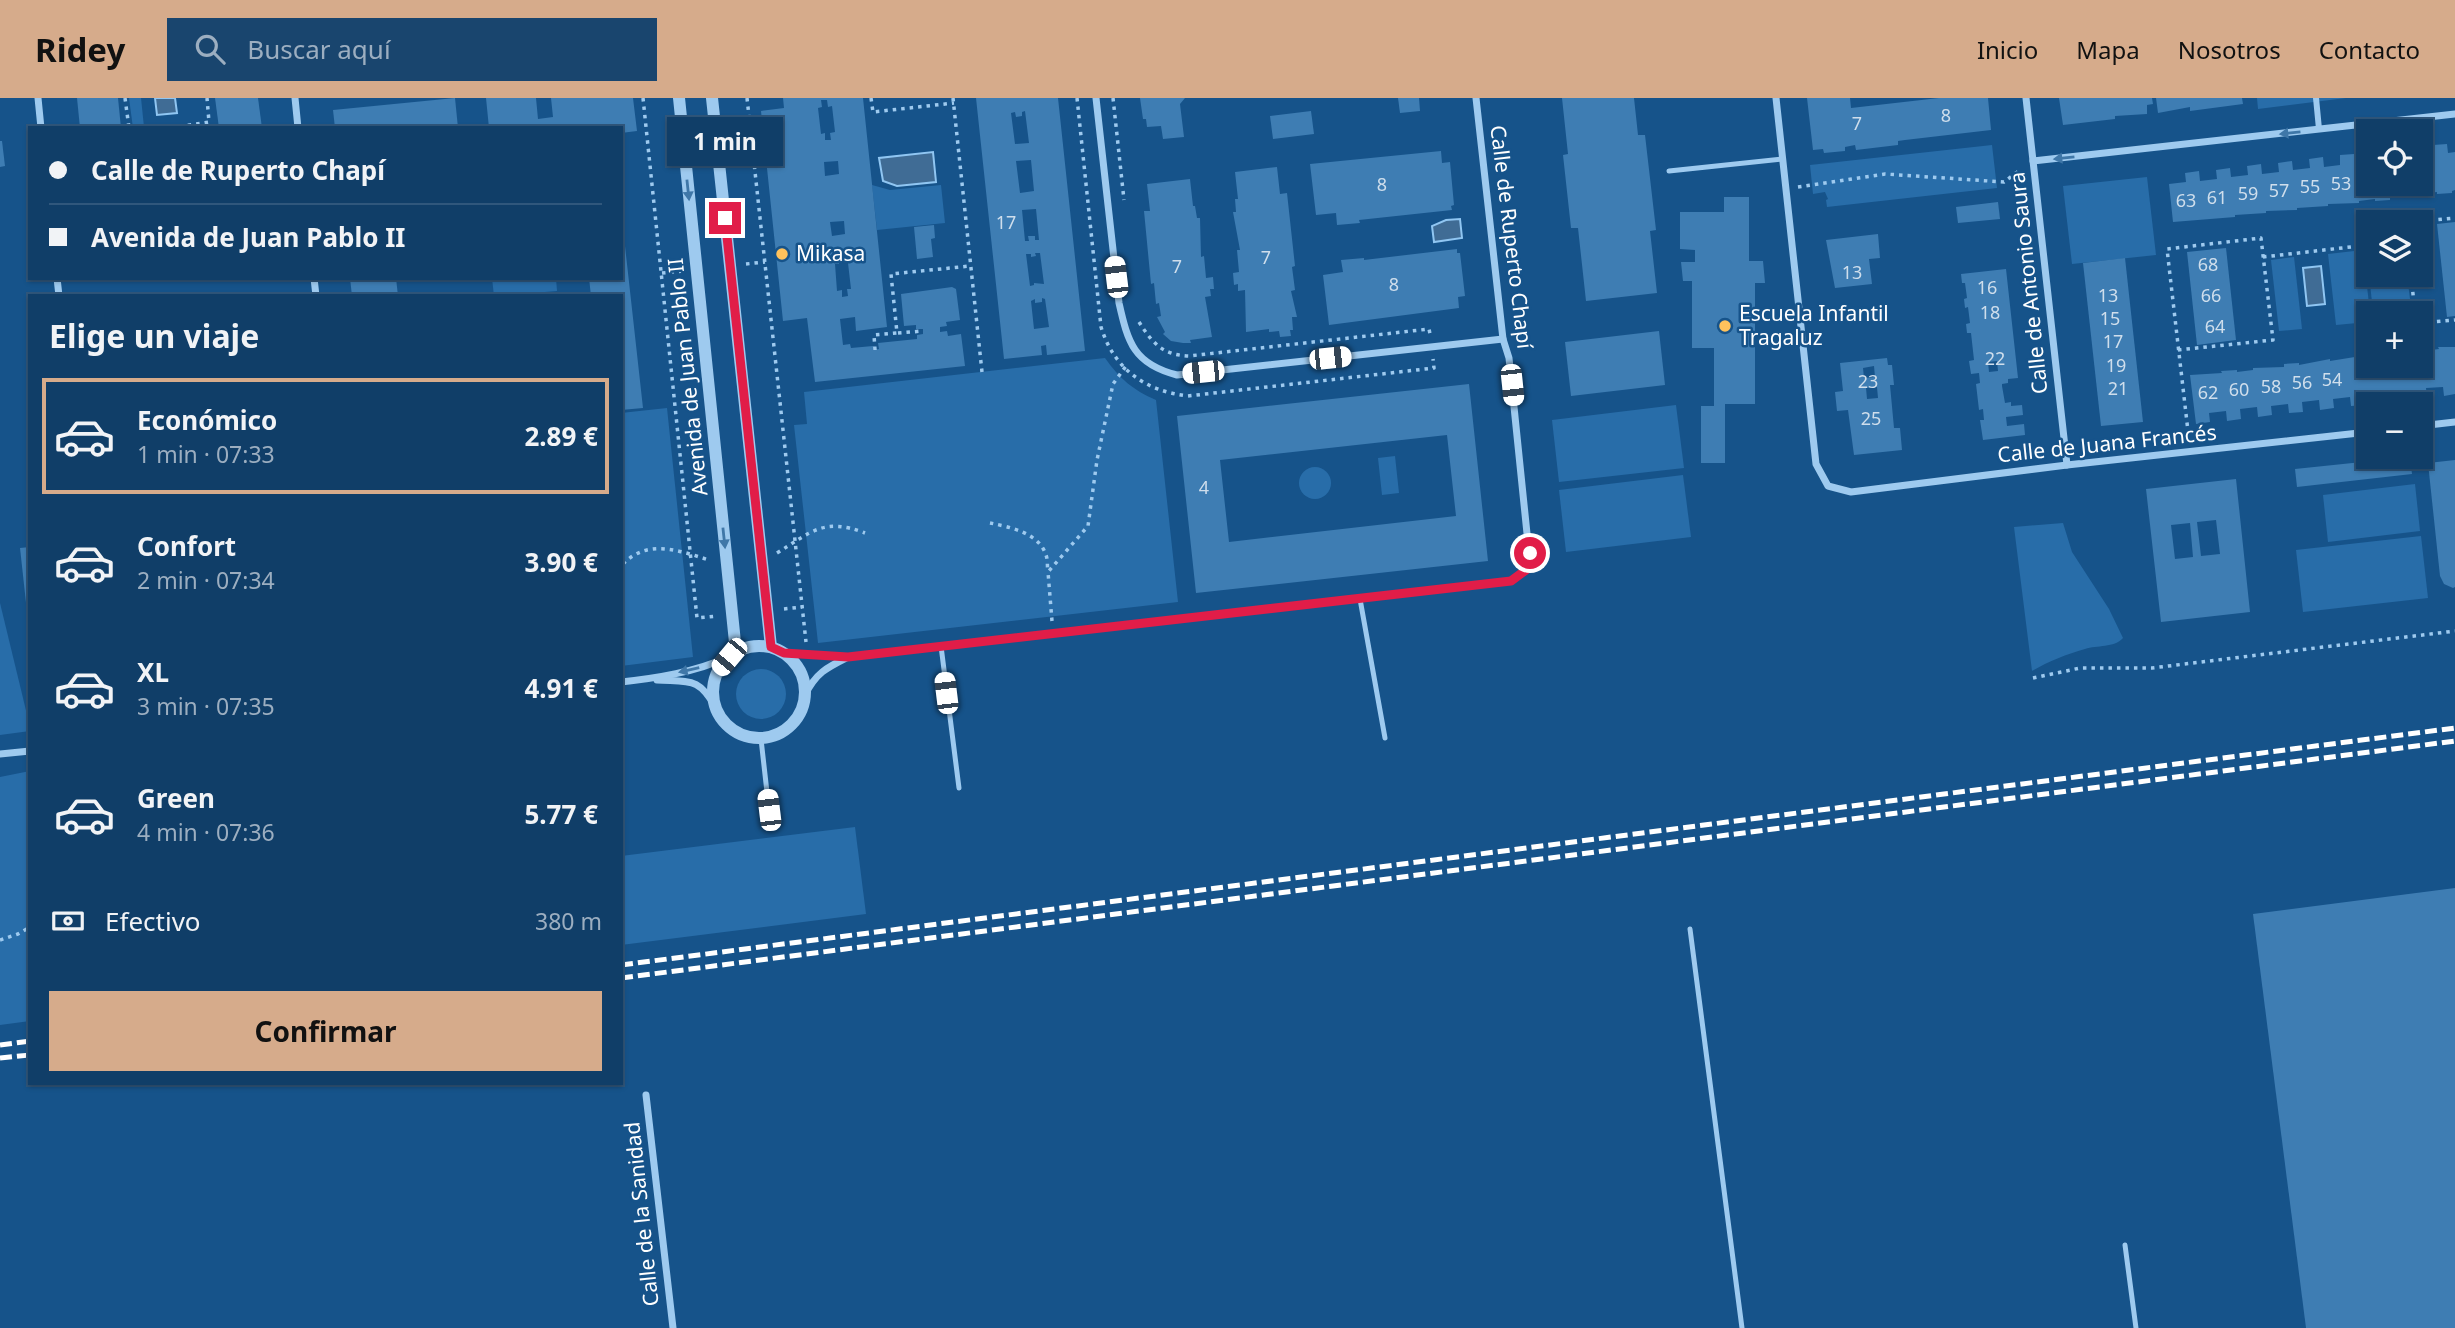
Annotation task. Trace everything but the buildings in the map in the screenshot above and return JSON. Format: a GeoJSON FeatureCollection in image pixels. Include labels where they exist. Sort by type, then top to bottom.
{"type":"FeatureCollection","features":[{"type":"Feature","properties":{"kind":"street"},"geometry":{"type":"LineString","coordinates":[[38,98],[41,126]]}},
{"type":"Feature","properties":{"kind":"street"},"geometry":{"type":"LineString","coordinates":[[295,98],[298,126]]}},
{"type":"Feature","properties":{"kind":"street","name":"Avenida de Juan Pablo II"},"geometry":{"type":"LineString","coordinates":[[679,98],[727,566],[732,654]]}},
{"type":"Feature","properties":{"kind":"street"},"geometry":{"type":"LineString","coordinates":[[712,98],[771,647]]}},
{"type":"Feature","properties":{"kind":"street"},"geometry":{"type":"LineString","coordinates":[[1096,98],[1119,303],[1126,335],[1136,354],[1157,368],[1177,375],[1503,340]]}},
{"type":"Feature","properties":{"kind":"street","name":"Calle de Ruperto Chapí"},"geometry":{"type":"LineString","coordinates":[[1360,598],[1511,581],[1526,570],[1530,553],[1509,358],[1503,340],[1476,98]]}},
{"type":"Feature","properties":{"kind":"street"},"geometry":{"type":"LineString","coordinates":[[1776,98],[1785,189]]}},
{"type":"Feature","properties":{"kind":"street","name":"Calle de Antonio Saura"},"geometry":{"type":"LineString","coordinates":[[2026,98],[2067,465]]}},
{"type":"Feature","properties":{"kind":"street"},"geometry":{"type":"LineString","coordinates":[[2316,98],[2319,130]]}},
{"type":"Feature","properties":{"kind":"street"},"geometry":{"type":"LineString","coordinates":[[2033,161],[2455,114]]}},
{"type":"Feature","properties":{"kind":"street","name":"Calle de Juana Francés"},"geometry":{"type":"LineString","coordinates":[[1785,189],[1816,464],[1828,486],[1851,492],[2356,433]]}},
{"type":"Feature","properties":{"kind":"street"},"geometry":{"type":"LineString","coordinates":[[2433,425],[2455,422]]}},
{"type":"Feature","properties":{"kind":"street"},"geometry":{"type":"LineString","coordinates":[[623,682],[649,679],[711,665],[752,646],[771,647],[784,653],[848,657],[1360,598]]}},
{"type":"Feature","properties":{"kind":"street"},"geometry":{"type":"LineString","coordinates":[[784,653],[800,671],[805,695]]}},
{"type":"Feature","properties":{"kind":"street"},"geometry":{"type":"LineString","coordinates":[[716,708],[714,680],[719,668],[732,654]]}},
{"type":"Feature","properties":{"kind":"street"},"geometry":{"type":"LineString","coordinates":[[649,679],[693,682],[706,690],[723,721],[734,731],[761,739],[776,735],[787,728],[802,708],[813,678],[848,657]]}},
{"type":"Feature","properties":{"kind":"street"},"geometry":{"type":"LineString","coordinates":[[0,754],[28,751]]}},
{"type":"Feature","properties":{"kind":"street","name":"Calle de la Sanidad"},"geometry":{"type":"LineString","coordinates":[[646,1095],[673,1328]]}},
{"type":"Feature","properties":{"kind":"lane"},"geometry":{"type":"LineString","coordinates":[[1669,171],[1782,159]]}},
{"type":"Feature","properties":{"kind":"lane"},"geometry":{"type":"LineString","coordinates":[[1360,598],[1385,738]]}},
{"type":"Feature","properties":{"kind":"lane"},"geometry":{"type":"LineString","coordinates":[[941,646],[959,788]]}},
{"type":"Feature","properties":{"kind":"lane"},"geometry":{"type":"LineString","coordinates":[[761,739],[769,810]]}},
{"type":"Feature","properties":{"kind":"lane"},"geometry":{"type":"LineString","coordinates":[[1690,929],[1742,1328]]}},
{"type":"Feature","properties":{"kind":"lane"},"geometry":{"type":"LineString","coordinates":[[2125,1245],[2136,1328]]}},
{"type":"Feature","properties":{"kind":"path"},"geometry":{"type":"LineString","coordinates":[[125,98],[129,126]]}},
{"type":"Feature","properties":{"kind":"path"},"geometry":{"type":"LineString","coordinates":[[184,126],[209,122],[206,98]]}},
{"type":"Feature","properties":{"kind":"path"},"geometry":{"type":"LineString","coordinates":[[643,98],[697,618]]}},
{"type":"Feature","properties":{"kind":"path"},"geometry":{"type":"LineString","coordinates":[[747,98],[807,654]]}},
{"type":"Feature","properties":{"kind":"path"},"geometry":{"type":"LineString","coordinates":[[871,98],[873,112],[953,101],[982,372]]}},
{"type":"Feature","properties":{"kind":"path"},"geometry":{"type":"LineString","coordinates":[[1077,98],[1101,327],[1114,358],[1125,368],[1154,388],[1169,394],[1188,396],[1434,368],[1429,329],[1189,356],[1174,355],[1159,347],[1139,321]]}},
{"type":"Feature","properties":{"kind":"path"},"geometry":{"type":"LineString","coordinates":[[1785,189],[1885,174],[2004,182],[2033,161]]}},
{"type":"Feature","properties":{"kind":"path"},"geometry":{"type":"LineString","coordinates":[[2433,220],[2455,218]]}},
{"type":"Feature","properties":{"kind":"path"},"geometry":{"type":"LineString","coordinates":[[2178,350],[2273,340],[2261,238],[2167,249],[2178,350],[2190,452]]}},
{"type":"Feature","properties":{"kind":"path"},"geometry":{"type":"LineString","coordinates":[[2263,257],[2356,246]]}},
{"type":"Feature","properties":{"kind":"path"},"geometry":{"type":"LineString","coordinates":[[897,332],[891,274],[971,265]]}},
{"type":"Feature","properties":{"kind":"path"},"geometry":{"type":"LineString","coordinates":[[2433,322],[2455,320]]}},
{"type":"Feature","properties":{"kind":"path"},"geometry":{"type":"LineString","coordinates":[[876,350],[874,335],[923,331]]}},
{"type":"Feature","properties":{"kind":"path"},"geometry":{"type":"LineString","coordinates":[[1048,572],[1088,526],[1097,460],[1113,384],[1149,337]]}},
{"type":"Feature","properties":{"kind":"path"},"geometry":{"type":"LineString","coordinates":[[990,523],[1011,528],[1036,539],[1046,554],[1053,633]]}},
{"type":"Feature","properties":{"kind":"path"},"geometry":{"type":"LineString","coordinates":[[762,563],[819,528],[835,524],[865,533]]}},
{"type":"Feature","properties":{"kind":"path"},"geometry":{"type":"LineString","coordinates":[[624,564],[633,554],[656,548],[672,549],[727,566]]}},
{"type":"Feature","properties":{"kind":"path"},"geometry":{"type":"LineString","coordinates":[[2033,678],[2080,668],[2152,668],[2455,632]]}},
{"type":"Feature","properties":{"kind":"path"},"geometry":{"type":"LineString","coordinates":[[0,940],[19,934],[28,927]]}},
{"type":"Feature","properties":{"kind":"shaded area"},"geometry":{"type":"Polygon","coordinates":[[[129,98],[141,98],[144,126],[133,126],[129,98]]]}},
{"type":"Feature","properties":{"kind":"shaded area"},"geometry":{"type":"Polygon","coordinates":[[[155,98],[175,98],[177,113],[157,115],[155,98]]]}},
{"type":"Feature","properties":{"kind":"shaded area"},"geometry":{"type":"Polygon","coordinates":[[[2257,98],[2346,98],[2258,109],[2257,98]]]}},
{"type":"Feature","properties":{"kind":"shaded area"},"geometry":{"type":"Polygon","coordinates":[[[1992,145],[1997,188],[1827,207],[1825,192],[1813,194],[1810,165],[1992,145]]]}},
{"type":"Feature","properties":{"kind":"shaded area"},"geometry":{"type":"Polygon","coordinates":[[[933,152],[936,182],[897,186],[883,181],[879,158],[933,152]]]}},
{"type":"Feature","properties":{"kind":"shaded area"},"geometry":{"type":"Polygon","coordinates":[[[2147,177],[2156,255],[2072,264],[2063,186],[2147,177]]]}},
{"type":"Feature","properties":{"kind":"shaded area"},"geometry":{"type":"Polygon","coordinates":[[[872,185],[890,190],[941,185],[945,223],[877,230],[872,185]]]}},
{"type":"Feature","properties":{"kind":"shaded area"},"geometry":{"type":"Polygon","coordinates":[[[1460,219],[1462,238],[1434,242],[1432,226],[1446,220],[1460,219]]]}},
{"type":"Feature","properties":{"kind":"shaded area"},"geometry":{"type":"Polygon","coordinates":[[[2356,251],[2356,287],[2367,287],[2369,301],[2356,301],[2356,323],[2336,325],[2328,254],[2356,251]]]}},
{"type":"Feature","properties":{"kind":"shaded area"},"geometry":{"type":"Polygon","coordinates":[[[2294,257],[2302,329],[2279,331],[2271,260],[2294,257]]]}},
{"type":"Feature","properties":{"kind":"shaded area"},"geometry":{"type":"Polygon","coordinates":[[[2321,266],[2325,304],[2307,306],[2303,268],[2321,266]]]}},
{"type":"Feature","properties":{"kind":"shaded area"},"geometry":{"type":"Polygon","coordinates":[[[492,280],[556,280],[557,291],[494,294],[492,280]]]}},
{"type":"Feature","properties":{"kind":"shaded area"},"geometry":{"type":"Polygon","coordinates":[[[2370,287],[2408,287],[2410,301],[2372,301],[2370,287]]]}},
{"type":"Feature","properties":{"kind":"shaded area"},"geometry":{"type":"Polygon","coordinates":[[[1105,358],[1128,383],[1156,400],[1178,602],[818,643],[794,425],[807,424],[804,392],[1105,358]]]}},
{"type":"Feature","properties":{"kind":"shaded area"},"geometry":{"type":"Polygon","coordinates":[[[1676,405],[1684,468],[1559,482],[1552,420],[1676,405]]]}},
{"type":"Feature","properties":{"kind":"shaded area"},"geometry":{"type":"Polygon","coordinates":[[[667,408],[693,657],[623,666],[623,413],[667,408]]]}},
{"type":"Feature","properties":{"kind":"shaded area"},"geometry":{"type":"Polygon","coordinates":[[[1395,456],[1399,493],[1382,495],[1378,458],[1395,456]]]}},
{"type":"Feature","properties":{"kind":"shaded area"},"geometry":{"type":"Polygon","coordinates":[[[1315,467],[1326,472],[1331,483],[1326,494],[1315,499],[1304,494],[1299,483],[1304,472],[1315,467]]]}},
{"type":"Feature","properties":{"kind":"shaded area"},"geometry":{"type":"Polygon","coordinates":[[[1683,475],[1691,537],[1566,552],[1559,490],[1683,475]]]}},
{"type":"Feature","properties":{"kind":"shaded area"},"geometry":{"type":"Polygon","coordinates":[[[2415,484],[2420,531],[2328,542],[2323,495],[2415,484]]]}},
{"type":"Feature","properties":{"kind":"shaded area"},"geometry":{"type":"Polygon","coordinates":[[[2063,523],[2072,552],[2109,609],[2123,638],[2110,645],[2065,656],[2032,671],[2014,527],[2063,523]]]}},
{"type":"Feature","properties":{"kind":"shaded area"},"geometry":{"type":"Polygon","coordinates":[[[2421,536],[2428,598],[2303,612],[2296,550],[2421,536]]]}},
{"type":"Feature","properties":{"kind":"shaded area"},"geometry":{"type":"Polygon","coordinates":[[[0,603],[28,719],[28,731],[0,735],[0,603]]]}},
{"type":"Feature","properties":{"kind":"shaded area"},"geometry":{"type":"Polygon","coordinates":[[[761,669],[779,676],[786,694],[779,712],[761,719],[743,712],[736,694],[743,676],[761,669]]]}},
{"type":"Feature","properties":{"kind":"shaded area"},"geometry":{"type":"Polygon","coordinates":[[[28,771],[28,1021],[0,1025],[0,777],[28,771]]]}},
{"type":"Feature","properties":{"kind":"shaded area"},"geometry":{"type":"Polygon","coordinates":[[[855,827],[866,914],[623,945],[623,856],[855,827]]]}},
{"type":"Feature","properties":{"kind":"railway"},"geometry":{"type":"LineString","coordinates":[[623,965],[2455,728]]}},
{"type":"Feature","properties":{"kind":"railway"},"geometry":{"type":"LineString","coordinates":[[623,978],[2455,741]]}},
{"type":"Feature","properties":{"kind":"railway"},"geometry":{"type":"LineString","coordinates":[[0,1045],[28,1041]]}},
{"type":"Feature","properties":{"kind":"railway"},"geometry":{"type":"LineString","coordinates":[[0,1058],[28,1055]]}},
{"type":"Feature","properties":{"kind":"place","name":"Mikasa"},"geometry":{"type":"Point","coordinates":[782,254]}},
{"type":"Feature","properties":{"kind":"place","name":"Escuela Infantil Tragaluz"},"geometry":{"type":"Point","coordinates":[1725,326]}},
{"type":"Feature","properties":{"kind":"route"},"geometry":{"type":"LineString","coordinates":[[725,218],[771,647],[784,653],[848,657],[1511,581],[1526,570],[1530,553]]}}]}
